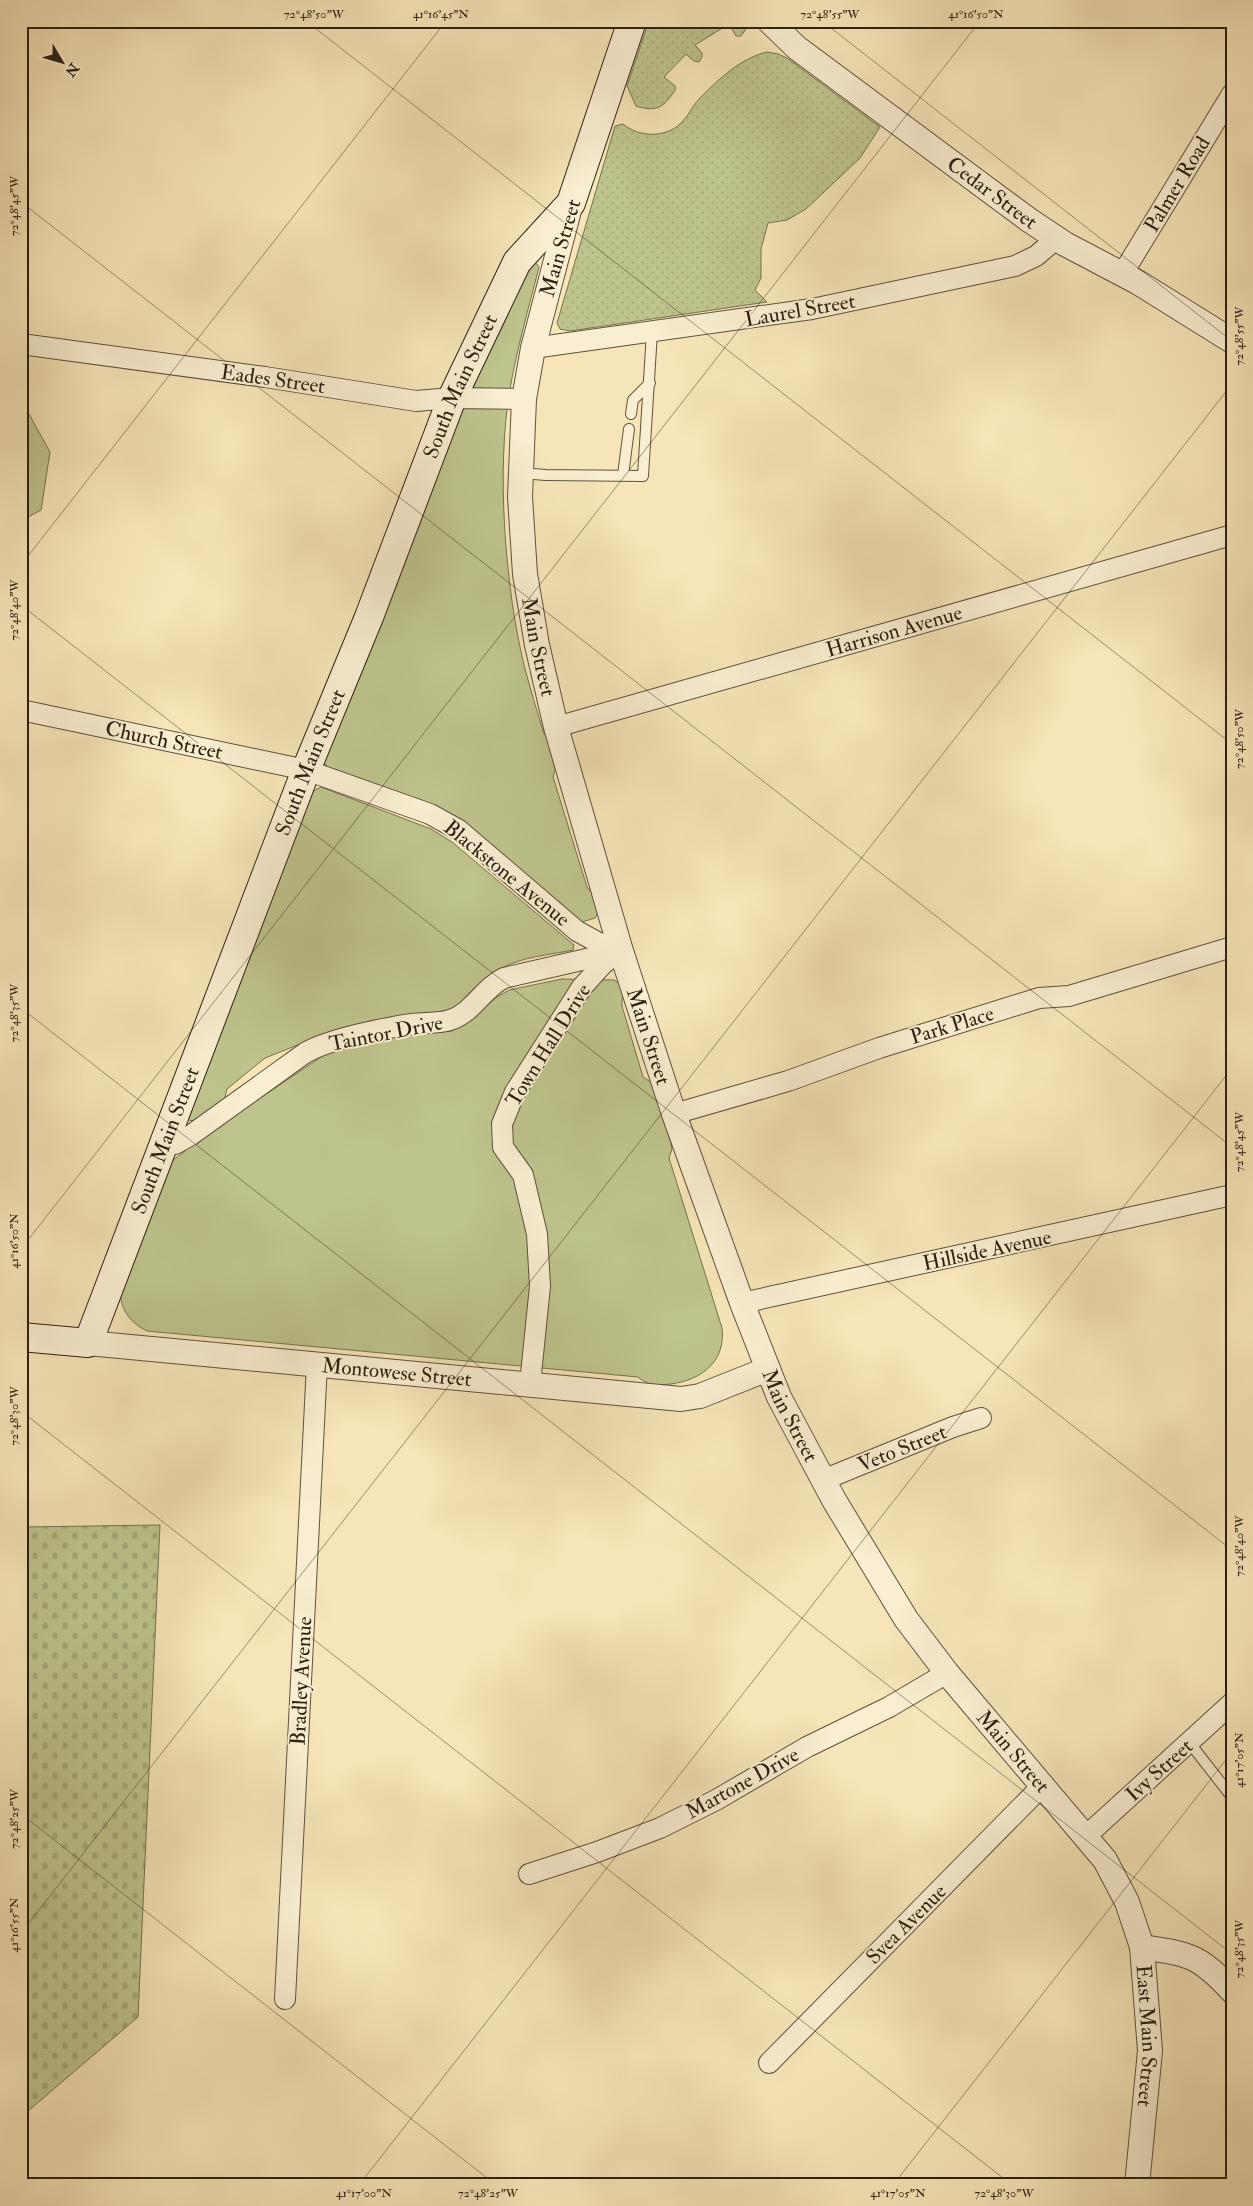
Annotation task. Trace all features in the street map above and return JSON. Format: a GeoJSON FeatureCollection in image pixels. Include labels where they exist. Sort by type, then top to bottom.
{"type":"FeatureCollection","features":[{"type":"Feature","properties":{"kind":"main road","name":"Main Street"},"geometry":{"type":"LineString","coordinates":[[571,203],[632,21]]}},
{"type":"Feature","properties":{"kind":"main road","name":"South Main Street"},"geometry":{"type":"LineString","coordinates":[[88,1343],[306,770],[376,599],[452,398],[517,262],[571,203]]}},
{"type":"Feature","properties":{"kind":"main road","name":"Montowese Street"},"geometry":{"type":"LineString","coordinates":[[21,1337],[88,1343]]}},
{"type":"Feature","properties":{"kind":"street","name":"Cedar Street"},"geometry":{"type":"LineString","coordinates":[[769,21],[797,48],[1056,239],[1123,273],[1232,341]]}},
{"type":"Feature","properties":{"kind":"street","name":"Palmer Road"},"geometry":{"type":"LineString","coordinates":[[1123,273],[1232,94]]}},
{"type":"Feature","properties":{"kind":"street","name":"Main Street"},"geometry":{"type":"LineString","coordinates":[[571,203],[533,348],[524,399],[520,497],[524,574],[537,645],[556,727],[621,951],[674,1114],[742,1303],[779,1397],[823,1480],[890,1594],[918,1637],[1105,1860],[1127,1902],[1142,1947]]}},
{"type":"Feature","properties":{"kind":"street","name":"Laurel Street"},"geometry":{"type":"LineString","coordinates":[[533,348],[812,309],[1015,266],[1036,256],[1056,239]]}},
{"type":"Feature","properties":{"kind":"street","name":"Eades Street"},"geometry":{"type":"LineString","coordinates":[[21,344],[265,377],[416,401],[452,398],[524,399]]}},
{"type":"Feature","properties":{"kind":"street","name":"Harrison Avenue"},"geometry":{"type":"LineString","coordinates":[[556,727],[1232,535]]}},
{"type":"Feature","properties":{"kind":"street","name":"Church Street"},"geometry":{"type":"LineString","coordinates":[[21,710],[306,770]]}},
{"type":"Feature","properties":{"kind":"street","name":"Blackstone Avenue"},"geometry":{"type":"LineString","coordinates":[[306,770],[445,821],[488,854],[578,931],[599,943],[621,951]]}},
{"type":"Feature","properties":{"kind":"street","name":"Park Place"},"geometry":{"type":"LineString","coordinates":[[674,1114],[788,1081],[879,1048],[1030,1001],[1069,996],[1232,947]]}},
{"type":"Feature","properties":{"kind":"street","name":"Taintor Drive"},"geometry":{"type":"LineString","coordinates":[[163,1145],[175,1144],[191,1135],[305,1053],[322,1045],[407,1025],[440,1023],[451,1020],[465,1012],[504,978],[621,951]]}},
{"type":"Feature","properties":{"kind":"street","name":"Town Hall Drive"},"geometry":{"type":"LineString","coordinates":[[530,1384],[540,1286],[536,1225],[521,1171],[503,1147],[502,1124],[514,1092],[582,987],[603,964],[621,951]]}},
{"type":"Feature","properties":{"kind":"street","name":"Hillside Avenue"},"geometry":{"type":"LineString","coordinates":[[742,1303],[1232,1195]]}},
{"type":"Feature","properties":{"kind":"street","name":"Montowese Street"},"geometry":{"type":"LineString","coordinates":[[88,1343],[689,1399],[768,1369]]}},
{"type":"Feature","properties":{"kind":"street","name":"Bradley Avenue"},"geometry":{"type":"LineString","coordinates":[[285,1998],[317,1364]]}},
{"type":"Feature","properties":{"kind":"street","name":"Veto Street"},"geometry":{"type":"LineString","coordinates":[[823,1480],[952,1427],[981,1418]]}},
{"type":"Feature","properties":{"kind":"street","name":"Martone Drive"},"geometry":{"type":"LineString","coordinates":[[529,1874],[660,1828],[716,1800],[807,1748],[889,1707],[947,1673]]}},
{"type":"Feature","properties":{"kind":"street","name":"Ivy Street"},"geometry":{"type":"LineString","coordinates":[[1086,1836],[1232,1703]]}},
{"type":"Feature","properties":{"kind":"street","name":"Svea Avenue"},"geometry":{"type":"LineString","coordinates":[[769,2063],[1043,1785]]}},
{"type":"Feature","properties":{"kind":"street"},"geometry":{"type":"LineString","coordinates":[[1142,1947],[1193,1957],[1207,1965],[1232,1991]]}},
{"type":"Feature","properties":{"kind":"street","name":"East Main Street"},"geometry":{"type":"LineString","coordinates":[[1137,2185],[1150,2051],[1142,1947]]}},
{"type":"Feature","properties":{"kind":"lane"},"geometry":{"type":"LineString","coordinates":[[521,473],[643,476],[652,332]]}},
{"type":"Feature","properties":{"kind":"lane"},"geometry":{"type":"LineString","coordinates":[[631,414],[633,400],[650,383]]}},
{"type":"Feature","properties":{"kind":"lane"},"geometry":{"type":"LineString","coordinates":[[623,475],[629,429]]}},
{"type":"Feature","properties":{"kind":"lane"},"geometry":{"type":"LineString","coordinates":[[1190,1742],[1232,1797]]}},
{"type":"Feature","properties":{"kind":"green space"},"geometry":{"type":"Polygon","coordinates":[[[649,21],[747,21],[748,26],[741,36],[736,36],[729,24],[695,45],[702,53],[699,62],[694,61],[686,54],[664,77],[675,86],[674,92],[660,107],[647,109],[636,106],[627,86],[649,21]]]}},
{"type":"Feature","properties":{"kind":"green space"},"geometry":{"type":"Polygon","coordinates":[[[767,52],[787,58],[880,127],[860,158],[806,209],[787,220],[768,223],[761,249],[761,278],[755,290],[767,302],[570,331],[560,329],[557,323],[615,126],[623,124],[630,129],[645,134],[669,131],[682,122],[698,100],[723,76],[748,59],[767,52]]]}},
{"type":"Feature","properties":{"kind":"green space"},"geometry":{"type":"Polygon","coordinates":[[[534,261],[539,267],[516,358],[506,421],[503,491],[505,527],[512,600],[524,665],[544,734],[548,737],[556,767],[553,777],[587,887],[597,899],[598,913],[595,918],[582,922],[577,920],[525,875],[329,768],[324,763],[463,410],[527,264],[534,261]]]}},
{"type":"Feature","properties":{"kind":"green space"},"geometry":{"type":"Polygon","coordinates":[[[21,406],[29,414],[50,452],[41,510],[28,517],[21,517],[21,406]]]}},
{"type":"Feature","properties":{"kind":"green space"},"geometry":{"type":"Polygon","coordinates":[[[321,787],[431,829],[452,842],[574,945],[573,950],[528,959],[504,967],[479,984],[451,1014],[431,1017],[427,1012],[381,1023],[335,1030],[265,1058],[227,1089],[224,1101],[194,1121],[188,1120],[185,1116],[311,792],[321,787]]]}},
{"type":"Feature","properties":{"kind":"green space"},"geometry":{"type":"Polygon","coordinates":[[[562,979],[614,980],[622,985],[624,994],[622,1006],[643,1077],[652,1083],[670,1139],[672,1149],[669,1158],[722,1328],[720,1350],[710,1367],[693,1378],[682,1382],[661,1385],[645,1382],[638,1377],[147,1331],[128,1316],[120,1294],[167,1165],[204,1136],[324,1055],[353,1045],[395,1036],[452,1031],[509,990],[562,979]]]}},
{"type":"Feature","properties":{"kind":"green space"},"geometry":{"type":"Polygon","coordinates":[[[160,1525],[138,2017],[21,2117],[21,1527],[160,1525]]]}}]}
